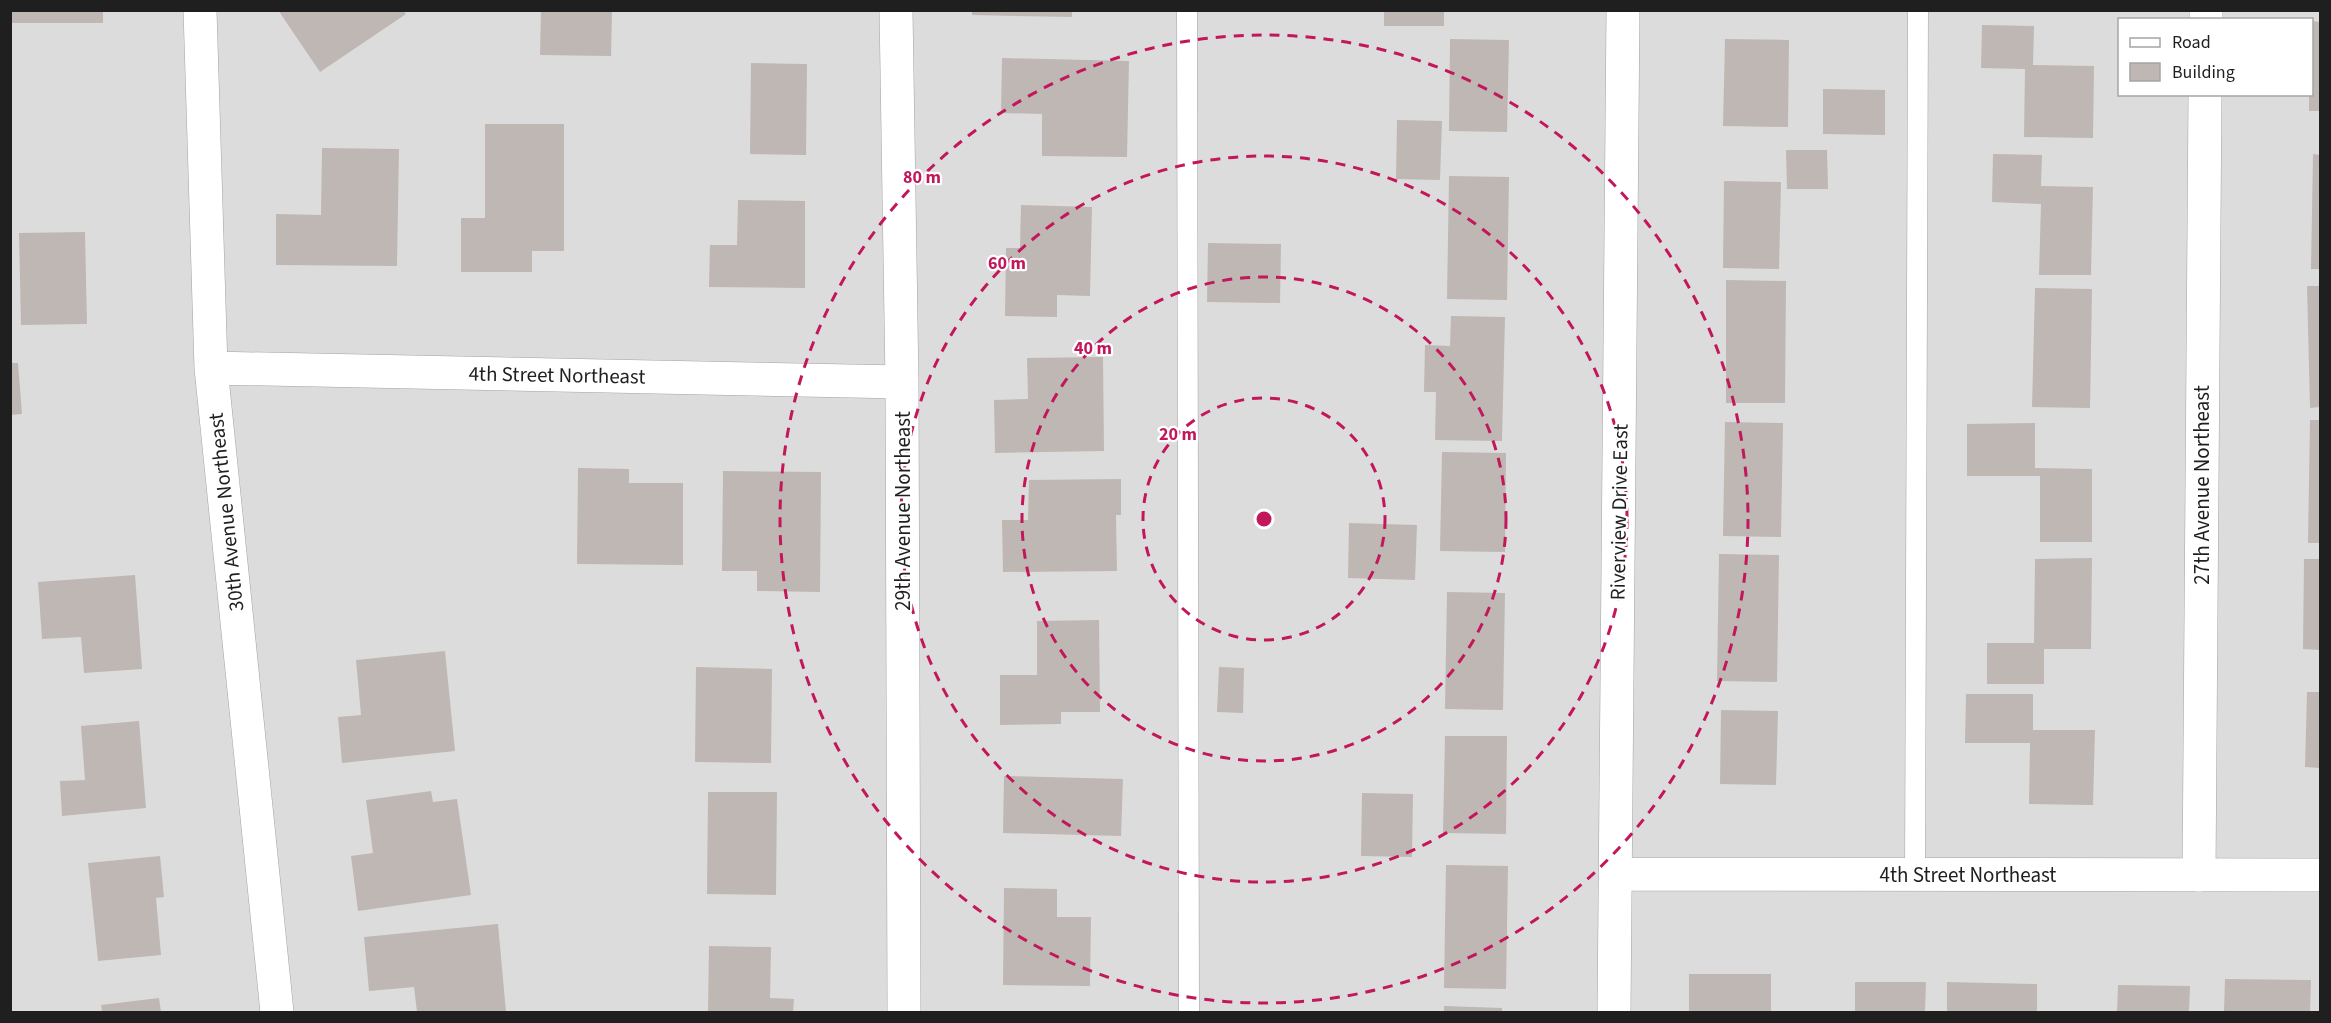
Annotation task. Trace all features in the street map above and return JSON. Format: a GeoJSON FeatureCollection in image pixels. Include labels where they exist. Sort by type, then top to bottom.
{"type":"FeatureCollection","features":[{"type":"Feature","properties":{"kind":"street","name":"30th Avenue Northeast"},"geometry":{"type":"LineString","coordinates":[[200,10],[211,368],[277,1012]]}},
{"type":"Feature","properties":{"kind":"street","name":"29th Avenue Northeast"},"geometry":{"type":"LineString","coordinates":[[896,10],[902,382],[904,1012]]}},
{"type":"Feature","properties":{"kind":"street","name":"Riverview Drive East"},"geometry":{"type":"LineString","coordinates":[[1614,1012],[1623,10]]}},
{"type":"Feature","properties":{"kind":"street","name":"27th Avenue Northeast"},"geometry":{"type":"LineString","coordinates":[[2199,875],[2205,96]]}},
{"type":"Feature","properties":{"kind":"street","name":"4th Street Northeast"},"geometry":{"type":"LineString","coordinates":[[211,368],[902,382]]}},
{"type":"Feature","properties":{"kind":"street","name":"4th Street Northeast"},"geometry":{"type":"LineString","coordinates":[[1616,874],[2320,876]]}},
{"type":"Feature","properties":{"kind":"lane"},"geometry":{"type":"LineString","coordinates":[[1187,10],[1189,1012]]}},
{"type":"Feature","properties":{"kind":"lane"},"geometry":{"type":"LineString","coordinates":[[1915,875],[1918,10]]}},
{"type":"Feature","properties":{"kind":"shaded area"},"geometry":{"type":"Polygon","coordinates":[[[10,11],[2320,11],[2320,1012],[11,1012],[10,11]]]}},
{"type":"Feature","properties":{"kind":"building"},"geometry":{"type":"Polygon","coordinates":[[[10,10],[103,10],[103,23],[10,23],[10,10]]]}},
{"type":"Feature","properties":{"kind":"building"},"geometry":{"type":"Polygon","coordinates":[[[278,10],[403,10],[406,14],[320,72],[278,10]]]}},
{"type":"Feature","properties":{"kind":"building"},"geometry":{"type":"Polygon","coordinates":[[[541,10],[612,10],[611,56],[540,55],[541,10]]]}},
{"type":"Feature","properties":{"kind":"building"},"geometry":{"type":"Polygon","coordinates":[[[972,10],[1072,10],[1072,17],[972,15],[972,10]]]}},
{"type":"Feature","properties":{"kind":"building"},"geometry":{"type":"Polygon","coordinates":[[[1384,10],[1444,10],[1444,26],[1384,26],[1384,10]]]}},
{"type":"Feature","properties":{"kind":"building"},"geometry":{"type":"Polygon","coordinates":[[[2313,21],[2320,22],[2320,111],[2309,111],[2309,96],[2313,96],[2313,21]]]}},
{"type":"Feature","properties":{"kind":"building"},"geometry":{"type":"Polygon","coordinates":[[[1982,25],[2034,26],[2033,65],[2094,66],[2093,138],[2024,137],[2025,69],[1981,68],[1982,25]]]}},
{"type":"Feature","properties":{"kind":"building"},"geometry":{"type":"Polygon","coordinates":[[[1450,39],[1509,40],[1507,132],[1449,131],[1450,39]]]}},
{"type":"Feature","properties":{"kind":"building"},"geometry":{"type":"Polygon","coordinates":[[[1725,39],[1789,40],[1788,127],[1723,126],[1725,39]]]}},
{"type":"Feature","properties":{"kind":"building"},"geometry":{"type":"Polygon","coordinates":[[[1002,58],[1129,61],[1127,157],[1042,156],[1042,114],[1001,113],[1002,58]]]}},
{"type":"Feature","properties":{"kind":"building"},"geometry":{"type":"Polygon","coordinates":[[[751,63],[807,64],[806,155],[750,154],[751,63]]]}},
{"type":"Feature","properties":{"kind":"building"},"geometry":{"type":"Polygon","coordinates":[[[1823,89],[1885,90],[1885,135],[1823,134],[1823,89]]]}},
{"type":"Feature","properties":{"kind":"building"},"geometry":{"type":"Polygon","coordinates":[[[1397,120],[1442,121],[1440,180],[1396,179],[1397,120]]]}},
{"type":"Feature","properties":{"kind":"building"},"geometry":{"type":"Polygon","coordinates":[[[485,124],[564,124],[564,251],[532,251],[532,272],[461,272],[461,218],[485,218],[485,124]]]}},
{"type":"Feature","properties":{"kind":"building"},"geometry":{"type":"Polygon","coordinates":[[[322,148],[399,149],[397,266],[276,265],[276,214],[321,215],[322,148]]]}},
{"type":"Feature","properties":{"kind":"building"},"geometry":{"type":"Polygon","coordinates":[[[1786,150],[1827,150],[1828,189],[1787,189],[1786,150]]]}},
{"type":"Feature","properties":{"kind":"building"},"geometry":{"type":"Polygon","coordinates":[[[1993,154],[2042,155],[2041,186],[2093,187],[2091,275],[2039,275],[2041,204],[1992,202],[1993,154]]]}},
{"type":"Feature","properties":{"kind":"building"},"geometry":{"type":"Polygon","coordinates":[[[2313,154],[2320,155],[2320,269],[2311,269],[2313,154]]]}},
{"type":"Feature","properties":{"kind":"building"},"geometry":{"type":"Polygon","coordinates":[[[1449,176],[1509,177],[1507,300],[1447,299],[1449,176]]]}},
{"type":"Feature","properties":{"kind":"building"},"geometry":{"type":"Polygon","coordinates":[[[1724,181],[1781,182],[1779,269],[1723,268],[1724,181]]]}},
{"type":"Feature","properties":{"kind":"building"},"geometry":{"type":"Polygon","coordinates":[[[738,200],[805,201],[805,288],[709,287],[710,245],[737,245],[738,200]]]}},
{"type":"Feature","properties":{"kind":"building"},"geometry":{"type":"Polygon","coordinates":[[[1021,205],[1092,207],[1090,296],[1057,295],[1057,317],[1005,316],[1006,248],[1020,248],[1021,205]]]}},
{"type":"Feature","properties":{"kind":"building"},"geometry":{"type":"Polygon","coordinates":[[[85,232],[87,324],[21,325],[19,233],[85,232]]]}},
{"type":"Feature","properties":{"kind":"building"},"geometry":{"type":"Polygon","coordinates":[[[1208,243],[1281,244],[1280,303],[1207,302],[1208,243]]]}},
{"type":"Feature","properties":{"kind":"building"},"geometry":{"type":"Polygon","coordinates":[[[1726,280],[1786,281],[1785,403],[1726,403],[1726,280]]]}},
{"type":"Feature","properties":{"kind":"building"},"geometry":{"type":"Polygon","coordinates":[[[2307,286],[2320,286],[2320,407],[2310,408],[2307,286]]]}},
{"type":"Feature","properties":{"kind":"building"},"geometry":{"type":"Polygon","coordinates":[[[2035,288],[2092,289],[2090,408],[2032,407],[2035,288]]]}},
{"type":"Feature","properties":{"kind":"building"},"geometry":{"type":"Polygon","coordinates":[[[1451,316],[1505,317],[1502,441],[1435,440],[1436,392],[1424,392],[1425,345],[1450,346],[1451,316]]]}},
{"type":"Feature","properties":{"kind":"building"},"geometry":{"type":"Polygon","coordinates":[[[1103,357],[1104,451],[995,453],[994,400],[1028,399],[1027,358],[1103,357]]]}},
{"type":"Feature","properties":{"kind":"building"},"geometry":{"type":"Polygon","coordinates":[[[10,363],[18,363],[22,414],[10,415],[10,363]]]}},
{"type":"Feature","properties":{"kind":"building"},"geometry":{"type":"Polygon","coordinates":[[[2310,420],[2320,420],[2320,543],[2308,543],[2310,420]]]}},
{"type":"Feature","properties":{"kind":"building"},"geometry":{"type":"Polygon","coordinates":[[[1725,422],[1783,423],[1781,537],[1723,536],[1725,422]]]}},
{"type":"Feature","properties":{"kind":"building"},"geometry":{"type":"Polygon","coordinates":[[[2035,423],[2035,468],[2092,469],[2092,542],[2040,542],[2040,476],[1967,476],[1967,424],[2035,423]]]}},
{"type":"Feature","properties":{"kind":"building"},"geometry":{"type":"Polygon","coordinates":[[[1442,452],[1506,453],[1505,552],[1440,551],[1442,452]]]}},
{"type":"Feature","properties":{"kind":"building"},"geometry":{"type":"Polygon","coordinates":[[[578,468],[629,469],[629,483],[683,483],[683,565],[577,564],[578,468]]]}},
{"type":"Feature","properties":{"kind":"building"},"geometry":{"type":"Polygon","coordinates":[[[723,471],[821,472],[820,592],[757,591],[757,571],[722,571],[723,471]]]}},
{"type":"Feature","properties":{"kind":"building"},"geometry":{"type":"Polygon","coordinates":[[[1121,479],[1121,515],[1116,515],[1117,571],[1003,572],[1002,520],[1028,520],[1029,480],[1121,479]]]}},
{"type":"Feature","properties":{"kind":"building"},"geometry":{"type":"Polygon","coordinates":[[[1349,523],[1417,525],[1415,580],[1348,578],[1349,523]]]}},
{"type":"Feature","properties":{"kind":"building"},"geometry":{"type":"Polygon","coordinates":[[[1719,554],[1779,555],[1777,682],[1717,681],[1719,554]]]}},
{"type":"Feature","properties":{"kind":"building"},"geometry":{"type":"Polygon","coordinates":[[[2092,558],[2091,649],[2044,649],[2044,684],[1987,684],[1987,643],[2034,643],[2035,559],[2092,558]]]}},
{"type":"Feature","properties":{"kind":"building"},"geometry":{"type":"Polygon","coordinates":[[[2304,559],[2320,559],[2320,650],[2303,649],[2304,559]]]}},
{"type":"Feature","properties":{"kind":"building"},"geometry":{"type":"Polygon","coordinates":[[[135,575],[142,669],[84,673],[81,637],[42,639],[38,582],[135,575]]]}},
{"type":"Feature","properties":{"kind":"building"},"geometry":{"type":"Polygon","coordinates":[[[1447,592],[1505,593],[1503,710],[1445,709],[1447,592]]]}},
{"type":"Feature","properties":{"kind":"building"},"geometry":{"type":"Polygon","coordinates":[[[1099,620],[1100,712],[1061,712],[1061,724],[1000,725],[1000,675],[1037,675],[1037,621],[1099,620]]]}},
{"type":"Feature","properties":{"kind":"building"},"geometry":{"type":"Polygon","coordinates":[[[445,651],[455,751],[342,763],[338,717],[361,715],[356,660],[445,651]]]}},
{"type":"Feature","properties":{"kind":"building"},"geometry":{"type":"Polygon","coordinates":[[[696,667],[772,669],[771,763],[695,762],[696,667]]]}},
{"type":"Feature","properties":{"kind":"building"},"geometry":{"type":"Polygon","coordinates":[[[1219,667],[1244,668],[1243,713],[1217,712],[1219,667]]]}},
{"type":"Feature","properties":{"kind":"building"},"geometry":{"type":"Polygon","coordinates":[[[2307,692],[2320,692],[2320,768],[2305,767],[2307,692]]]}},
{"type":"Feature","properties":{"kind":"building"},"geometry":{"type":"Polygon","coordinates":[[[1966,694],[2033,694],[2033,730],[2095,730],[2093,805],[2029,804],[2030,743],[1965,743],[1966,694]]]}},
{"type":"Feature","properties":{"kind":"building"},"geometry":{"type":"Polygon","coordinates":[[[1721,710],[1778,711],[1776,785],[1720,784],[1721,710]]]}},
{"type":"Feature","properties":{"kind":"building"},"geometry":{"type":"Polygon","coordinates":[[[139,721],[146,808],[62,816],[60,781],[85,780],[81,726],[139,721]]]}},
{"type":"Feature","properties":{"kind":"building"},"geometry":{"type":"Polygon","coordinates":[[[1445,736],[1507,736],[1506,834],[1443,833],[1445,736]]]}},
{"type":"Feature","properties":{"kind":"building"},"geometry":{"type":"Polygon","coordinates":[[[1004,776],[1123,779],[1121,836],[1003,833],[1004,776]]]}},
{"type":"Feature","properties":{"kind":"building"},"geometry":{"type":"Polygon","coordinates":[[[431,791],[433,802],[457,799],[471,895],[358,911],[351,856],[373,853],[366,800],[431,791]]]}},
{"type":"Feature","properties":{"kind":"building"},"geometry":{"type":"Polygon","coordinates":[[[708,792],[777,792],[776,895],[707,894],[708,792]]]}},
{"type":"Feature","properties":{"kind":"building"},"geometry":{"type":"Polygon","coordinates":[[[1362,793],[1413,794],[1412,857],[1361,856],[1362,793]]]}},
{"type":"Feature","properties":{"kind":"building"},"geometry":{"type":"Polygon","coordinates":[[[160,856],[164,897],[156,898],[161,955],[98,961],[88,863],[160,856]]]}},
{"type":"Feature","properties":{"kind":"building"},"geometry":{"type":"Polygon","coordinates":[[[1446,865],[1508,866],[1506,989],[1444,988],[1446,865]]]}},
{"type":"Feature","properties":{"kind":"building"},"geometry":{"type":"Polygon","coordinates":[[[1004,888],[1057,889],[1057,917],[1091,917],[1090,986],[1003,985],[1004,888]]]}},
{"type":"Feature","properties":{"kind":"building"},"geometry":{"type":"Polygon","coordinates":[[[498,924],[506,1012],[417,1012],[414,987],[369,991],[364,937],[498,924]]]}},
{"type":"Feature","properties":{"kind":"building"},"geometry":{"type":"Polygon","coordinates":[[[709,946],[771,947],[770,998],[794,999],[793,1012],[708,1012],[709,946]]]}},
{"type":"Feature","properties":{"kind":"building"},"geometry":{"type":"Polygon","coordinates":[[[1689,974],[1771,974],[1771,1012],[1689,1012],[1689,974]]]}},
{"type":"Feature","properties":{"kind":"building"},"geometry":{"type":"Polygon","coordinates":[[[2225,979],[2311,980],[2310,1012],[2224,1012],[2225,979]]]}},
{"type":"Feature","properties":{"kind":"building"},"geometry":{"type":"Polygon","coordinates":[[[1855,982],[1926,982],[1925,1012],[1855,1012],[1855,982]]]}},
{"type":"Feature","properties":{"kind":"building"},"geometry":{"type":"Polygon","coordinates":[[[1947,982],[2037,984],[2037,1012],[1947,1012],[1947,982]]]}},
{"type":"Feature","properties":{"kind":"building"},"geometry":{"type":"Polygon","coordinates":[[[2118,985],[2190,986],[2189,1012],[2117,1012],[2118,985]]]}},
{"type":"Feature","properties":{"kind":"building"},"geometry":{"type":"Polygon","coordinates":[[[159,998],[161,1012],[102,1012],[101,1005],[159,998]]]}},
{"type":"Feature","properties":{"kind":"building"},"geometry":{"type":"Polygon","coordinates":[[[1444,1006],[1502,1008],[1502,1012],[1444,1012],[1444,1006]]]}}]}
